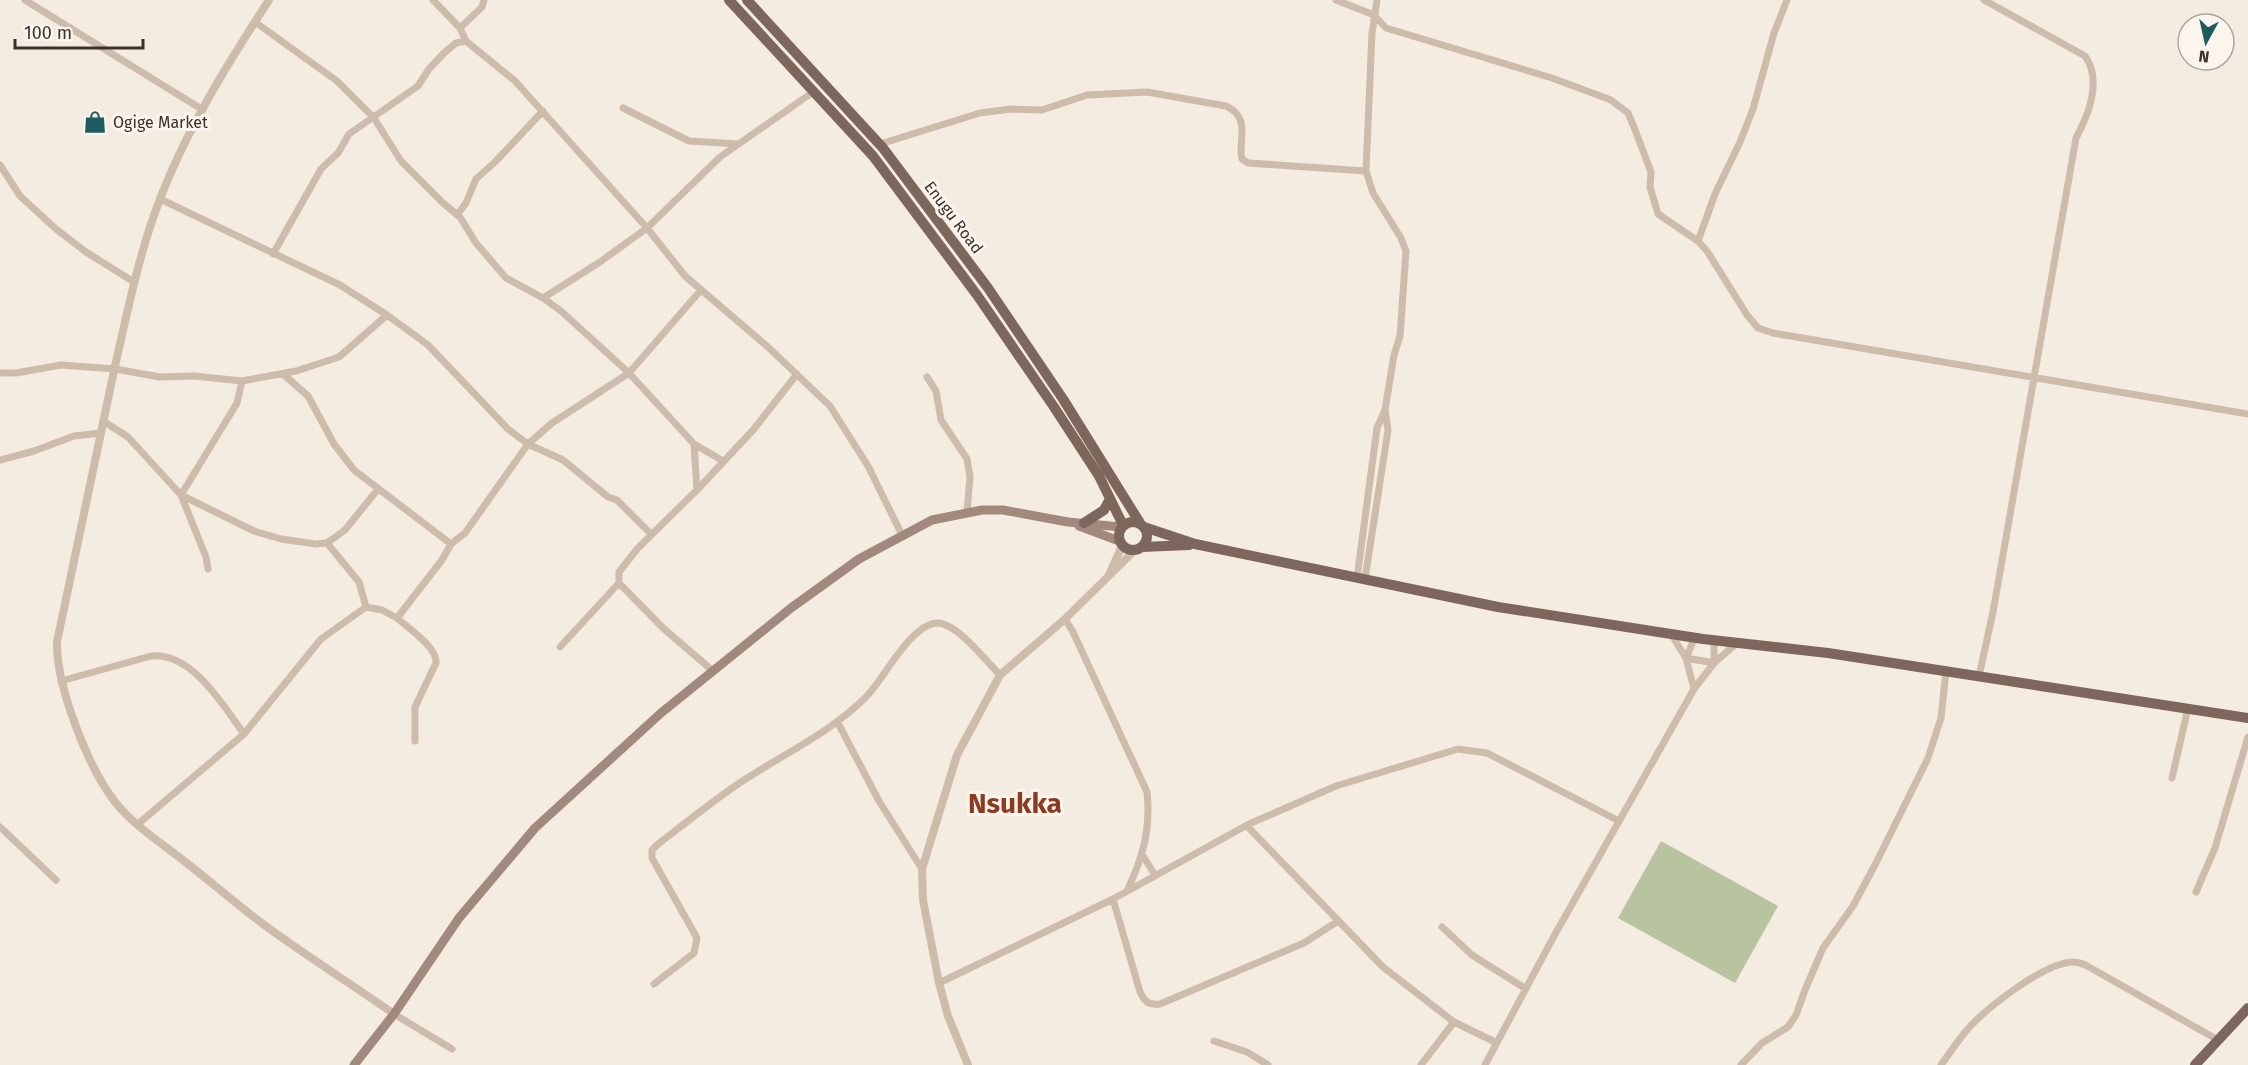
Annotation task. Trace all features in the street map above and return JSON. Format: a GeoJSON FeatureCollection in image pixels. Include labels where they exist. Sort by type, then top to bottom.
{"type":"FeatureCollection","features":[{"type":"Feature","properties":{"kind":"main road"},"geometry":{"type":"LineString","coordinates":[[729,0],[873,156],[977,295],[1099,476],[1122,526]]}},
{"type":"Feature","properties":{"kind":"main road","name":"Enugu Road"},"geometry":{"type":"LineString","coordinates":[[747,0],[880,144],[988,288],[1063,399],[1142,525]]}},
{"type":"Feature","properties":{"kind":"main road"},"geometry":{"type":"LineString","coordinates":[[1084,524],[1104,510],[1110,499]]}},
{"type":"Feature","properties":{"kind":"main road"},"geometry":{"type":"LineString","coordinates":[[354,1065],[394,1014],[459,918],[535,828],[661,712],[791,608],[859,559],[932,520],[967,512],[1003,510],[1084,524],[1122,526],[1132,521],[1195,544],[1498,607],[1714,640],[1828,653],[2248,718]]}},
{"type":"Feature","properties":{"kind":"main road"},"geometry":{"type":"LineString","coordinates":[[1068,522],[1121,543],[1127,549],[1195,544]]}},
{"type":"Feature","properties":{"kind":"main road"},"geometry":{"type":"LineString","coordinates":[[1139,548],[1147,537],[1142,525]]}},
{"type":"Feature","properties":{"kind":"main road"},"geometry":{"type":"LineString","coordinates":[[1121,543],[1119,531],[1122,526]]}},
{"type":"Feature","properties":{"kind":"main road"},"geometry":{"type":"LineString","coordinates":[[2195,1065],[2248,1008]]}},
{"type":"Feature","properties":{"kind":"street"},"geometry":{"type":"LineString","coordinates":[[25,0],[202,110]]}},
{"type":"Feature","properties":{"kind":"street"},"geometry":{"type":"LineString","coordinates":[[269,0],[202,110],[184,144],[160,200],[134,282],[57,642],[57,660],[71,711],[99,778],[116,804],[272,931],[394,1014],[452,1049]]}},
{"type":"Feature","properties":{"kind":"street"},"geometry":{"type":"LineString","coordinates":[[433,0],[460,28],[466,41],[515,81],[543,111],[647,228],[685,276],[830,406],[868,466],[902,534]]}},
{"type":"Feature","properties":{"kind":"street"},"geometry":{"type":"LineString","coordinates":[[460,28],[482,8],[484,0]]}},
{"type":"Feature","properties":{"kind":"street"},"geometry":{"type":"LineString","coordinates":[[1336,0],[1374,15],[1386,28],[1541,74],[1611,100],[1628,113],[1651,172],[1650,187],[1658,214],[1698,241],[1707,251],[1747,315],[1758,328],[1773,333],[2248,414]]}},
{"type":"Feature","properties":{"kind":"street"},"geometry":{"type":"LineString","coordinates":[[1361,579],[1388,430],[1385,410],[1394,355],[1400,336],[1406,251],[1401,238],[1372,193],[1366,171],[1372,33],[1377,0]]}},
{"type":"Feature","properties":{"kind":"street"},"geometry":{"type":"LineString","coordinates":[[1698,241],[1715,194],[1753,109],[1774,33],[1787,0]]}},
{"type":"Feature","properties":{"kind":"street"},"geometry":{"type":"LineString","coordinates":[[1979,676],[1997,590],[2076,138],[2088,110],[2093,89],[2091,64],[2085,56],[1984,0]]}},
{"type":"Feature","properties":{"kind":"street"},"geometry":{"type":"LineString","coordinates":[[255,22],[337,81],[374,118],[401,161],[457,215],[476,243],[506,278],[543,298],[569,318],[629,373],[694,444],[723,461]]}},
{"type":"Feature","properties":{"kind":"street"},"geometry":{"type":"LineString","coordinates":[[1372,33],[1386,28]]}},
{"type":"Feature","properties":{"kind":"street"},"geometry":{"type":"LineString","coordinates":[[273,254],[321,169],[338,153],[349,134],[418,86],[444,52],[456,43],[466,41]]}},
{"type":"Feature","properties":{"kind":"street"},"geometry":{"type":"LineString","coordinates":[[543,298],[600,262],[647,228],[720,157],[813,92]]}},
{"type":"Feature","properties":{"kind":"street"},"geometry":{"type":"LineString","coordinates":[[880,144],[980,113],[1011,109],[1042,110],[1087,95],[1147,92],[1226,106],[1235,111],[1242,120],[1242,159],[1248,163],[1366,171]]}},
{"type":"Feature","properties":{"kind":"street"},"geometry":{"type":"LineString","coordinates":[[623,108],[689,141],[738,144]]}},
{"type":"Feature","properties":{"kind":"street"},"geometry":{"type":"LineString","coordinates":[[457,215],[466,203],[476,179],[543,111]]}},
{"type":"Feature","properties":{"kind":"street"},"geometry":{"type":"LineString","coordinates":[[0,165],[20,196],[56,229],[86,252],[134,282]]}},
{"type":"Feature","properties":{"kind":"street"},"geometry":{"type":"LineString","coordinates":[[160,200],[340,285],[387,315],[428,345],[509,430],[528,444],[563,460],[608,497],[617,500],[651,534]]}},
{"type":"Feature","properties":{"kind":"street"},"geometry":{"type":"LineString","coordinates":[[397,618],[442,560],[451,544],[465,533],[528,444],[552,423],[629,373],[701,290]]}},
{"type":"Feature","properties":{"kind":"street"},"geometry":{"type":"LineString","coordinates":[[0,373],[16,373],[61,365],[115,369],[160,377],[194,376],[242,381],[283,374],[339,357],[387,315]]}},
{"type":"Feature","properties":{"kind":"street"},"geometry":{"type":"LineString","coordinates":[[283,374],[308,396],[334,444],[354,470],[451,544]]}},
{"type":"Feature","properties":{"kind":"street"},"geometry":{"type":"LineString","coordinates":[[560,647],[619,583],[619,572],[651,534],[754,429],[797,374]]}},
{"type":"Feature","properties":{"kind":"street"},"geometry":{"type":"LineString","coordinates":[[927,377],[936,391],[941,420],[967,459],[970,477],[967,512]]}},
{"type":"Feature","properties":{"kind":"street"},"geometry":{"type":"LineString","coordinates":[[181,495],[237,403],[242,381]]}},
{"type":"Feature","properties":{"kind":"street"},"geometry":{"type":"LineString","coordinates":[[103,421],[128,437],[181,495],[254,531],[281,539],[315,544],[327,543],[345,530],[378,489]]}},
{"type":"Feature","properties":{"kind":"street"},"geometry":{"type":"LineString","coordinates":[[0,460],[34,451],[74,435],[101,434]]}},
{"type":"Feature","properties":{"kind":"street"},"geometry":{"type":"LineString","coordinates":[[694,444],[696,490]]}},
{"type":"Feature","properties":{"kind":"street"},"geometry":{"type":"LineString","coordinates":[[181,495],[208,569]]}},
{"type":"Feature","properties":{"kind":"street"},"geometry":{"type":"LineString","coordinates":[[327,543],[359,582],[366,608]]}},
{"type":"Feature","properties":{"kind":"street"},"geometry":{"type":"LineString","coordinates":[[1109,575],[1121,543]]}},
{"type":"Feature","properties":{"kind":"street"},"geometry":{"type":"LineString","coordinates":[[968,1065],[948,1016],[939,983],[923,900],[922,869],[957,755],[1000,675],[1065,619],[1139,548]]}},
{"type":"Feature","properties":{"kind":"street"},"geometry":{"type":"LineString","coordinates":[[619,583],[663,628],[713,671]]}},
{"type":"Feature","properties":{"kind":"street"},"geometry":{"type":"LineString","coordinates":[[138,824],[244,734],[321,639],[366,608],[382,610],[397,618],[432,649],[437,657],[415,707],[415,741]]}},
{"type":"Feature","properties":{"kind":"street"},"geometry":{"type":"LineString","coordinates":[[1065,619],[1147,792],[1149,814],[1143,856],[1128,889]]}},
{"type":"Feature","properties":{"kind":"street"},"geometry":{"type":"LineString","coordinates":[[654,984],[694,953],[697,938],[652,858],[652,850],[657,845],[737,785],[838,723],[868,695],[913,636],[928,625],[939,623],[951,627],[1000,675]]}},
{"type":"Feature","properties":{"kind":"street"},"geometry":{"type":"LineString","coordinates":[[1671,634],[1686,658],[1694,689]]}},
{"type":"Feature","properties":{"kind":"street"},"geometry":{"type":"LineString","coordinates":[[1686,658],[1695,637]]}},
{"type":"Feature","properties":{"kind":"street"},"geometry":{"type":"LineString","coordinates":[[1714,640],[1714,663]]}},
{"type":"Feature","properties":{"kind":"street"},"geometry":{"type":"LineString","coordinates":[[1485,1065],[1694,689],[1714,663],[1737,643]]}},
{"type":"Feature","properties":{"kind":"street"},"geometry":{"type":"LineString","coordinates":[[61,681],[151,656],[164,655],[182,662],[217,695],[244,734]]}},
{"type":"Feature","properties":{"kind":"street"},"geometry":{"type":"LineString","coordinates":[[1686,658],[1714,663]]}},
{"type":"Feature","properties":{"kind":"street"},"geometry":{"type":"LineString","coordinates":[[1741,1065],[1762,1043],[1788,1026],[1796,1015],[1824,948],[1852,906],[1876,863],[1928,758],[1941,718],[1946,671]]}},
{"type":"Feature","properties":{"kind":"street"},"geometry":{"type":"LineString","coordinates":[[2172,778],[2188,708]]}},
{"type":"Feature","properties":{"kind":"street"},"geometry":{"type":"LineString","coordinates":[[838,723],[879,801],[922,869]]}},
{"type":"Feature","properties":{"kind":"street"},"geometry":{"type":"LineString","coordinates":[[2196,892],[2215,848],[2248,737]]}},
{"type":"Feature","properties":{"kind":"street"},"geometry":{"type":"LineString","coordinates":[[939,983],[1113,899],[1247,826],[1336,786],[1458,749],[1488,753],[1619,821]]}},
{"type":"Feature","properties":{"kind":"street"},"geometry":{"type":"LineString","coordinates":[[1247,826],[1383,967],[1454,1022],[1497,1043]]}},
{"type":"Feature","properties":{"kind":"street"},"geometry":{"type":"LineString","coordinates":[[0,827],[56,880]]}},
{"type":"Feature","properties":{"kind":"street"},"geometry":{"type":"LineString","coordinates":[[1143,856],[1155,875]]}},
{"type":"Feature","properties":{"kind":"street"},"geometry":{"type":"LineString","coordinates":[[1113,899],[1140,992],[1144,1001],[1151,1004],[1160,1004],[1304,943],[1338,921]]}},
{"type":"Feature","properties":{"kind":"street"},"geometry":{"type":"LineString","coordinates":[[1442,927],[1472,955],[1526,989]]}},
{"type":"Feature","properties":{"kind":"street"},"geometry":{"type":"LineString","coordinates":[[1941,1065],[1966,1031],[1988,1009],[2031,978],[2065,963],[2074,962],[2090,967],[2218,1040]]}},
{"type":"Feature","properties":{"kind":"street"},"geometry":{"type":"LineString","coordinates":[[1421,1065],[1454,1022]]}},
{"type":"Feature","properties":{"kind":"street"},"geometry":{"type":"LineString","coordinates":[[1214,1041],[1247,1052],[1268,1065]]}},
{"type":"Feature","properties":{"kind":"green space"},"geometry":{"type":"Polygon","coordinates":[[[1661,841],[1778,906],[1735,983],[1618,918],[1661,841]]]}},
{"type":"Feature","properties":{"kind":"place","name":"Ogige Market"},"geometry":{"type":"Point","coordinates":[95,122]}},
{"type":"Feature","properties":{"kind":"district","name":"Nsukka"},"geometry":{"type":"Point","coordinates":[1015,803]}}]}
